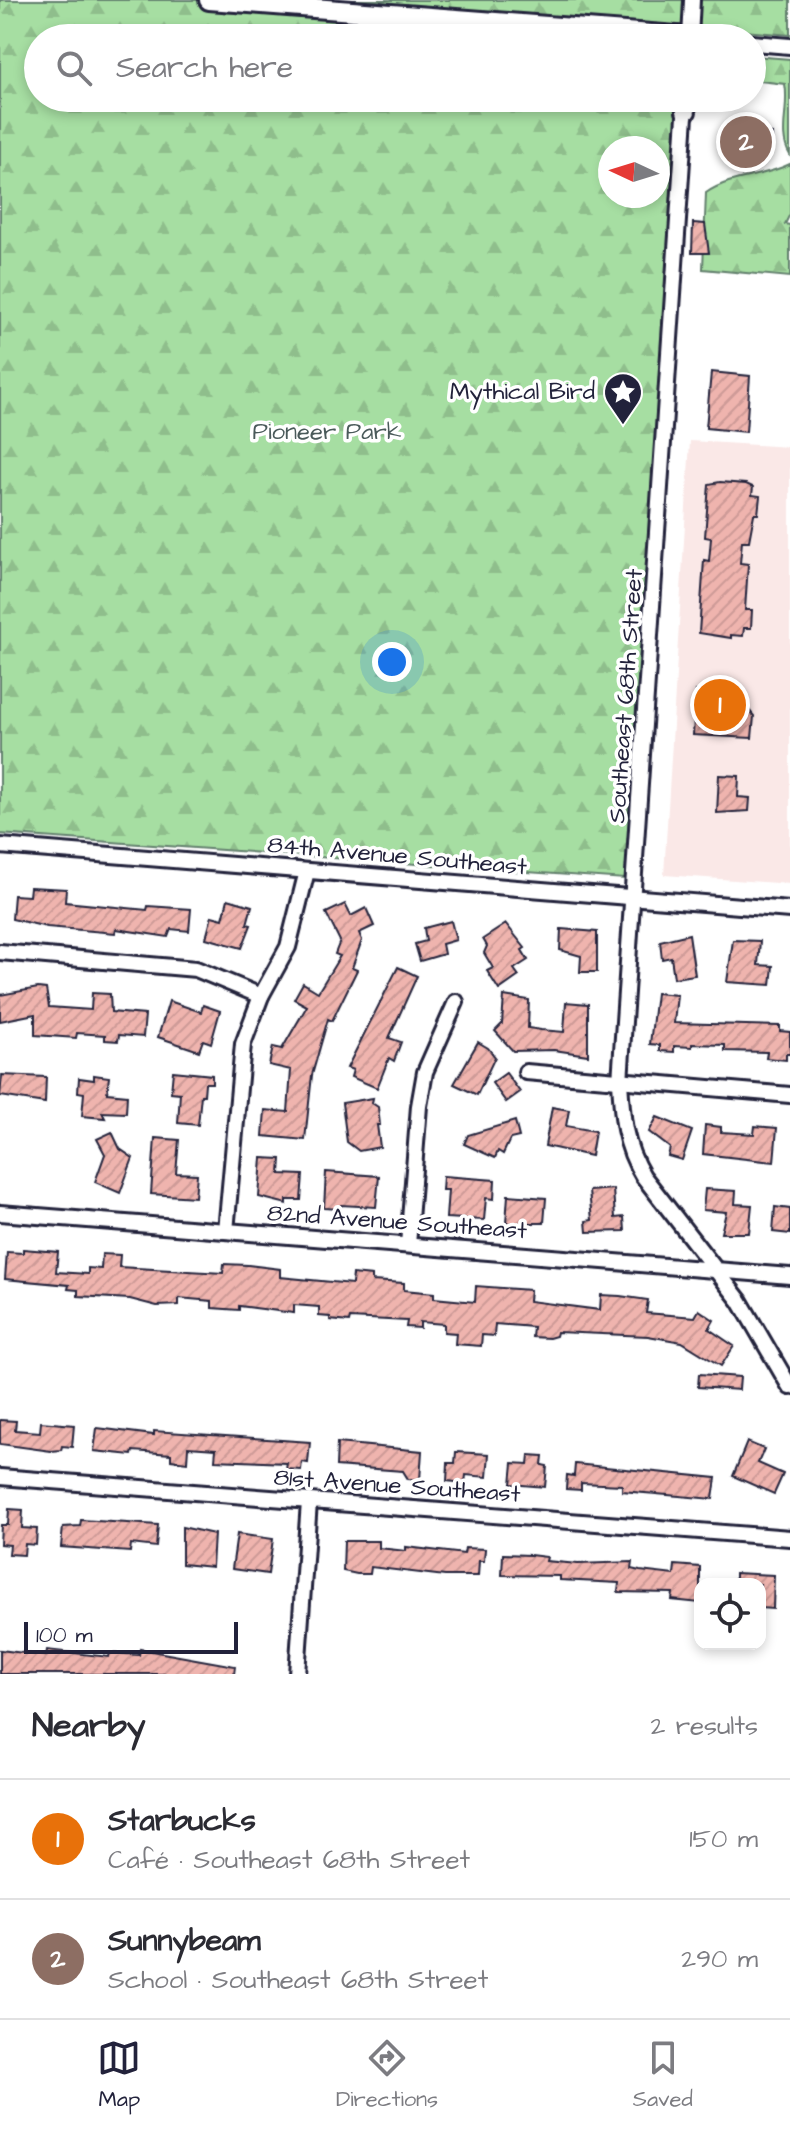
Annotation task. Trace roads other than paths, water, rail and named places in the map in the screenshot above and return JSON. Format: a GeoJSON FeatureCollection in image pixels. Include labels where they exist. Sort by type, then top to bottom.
{"type":"FeatureCollection","features":[{"type":"Feature","properties":{"kind":"main road"},"geometry":{"type":"LineString","coordinates":[[209,0],[506,24]]}},
{"type":"Feature","properties":{"kind":"street"},"geometry":{"type":"LineString","coordinates":[[691,24],[692,0]]}},
{"type":"Feature","properties":{"kind":"street"},"geometry":{"type":"LineString","coordinates":[[766,44],[790,46]]}},
{"type":"Feature","properties":{"kind":"street","name":"Southeast 68th Street"},"geometry":{"type":"LineString","coordinates":[[685,112],[620,1081],[622,1123],[633,1160],[656,1196],[740,1301],[790,1387]]}},
{"type":"Feature","properties":{"kind":"street","name":"84th Avenue Southeast"},"geometry":{"type":"LineString","coordinates":[[0,846],[790,910]]}},
{"type":"Feature","properties":{"kind":"street"},"geometry":{"type":"LineString","coordinates":[[226,1231],[239,1065],[248,1027],[288,947],[307,871]]}},
{"type":"Feature","properties":{"kind":"street"},"geometry":{"type":"LineString","coordinates":[[0,952],[196,969],[261,996]]}},
{"type":"Feature","properties":{"kind":"street"},"geometry":{"type":"LineString","coordinates":[[408,1245],[419,1106],[425,1072],[456,1002]]}},
{"type":"Feature","properties":{"kind":"street"},"geometry":{"type":"LineString","coordinates":[[526,1072],[790,1095]]}},
{"type":"Feature","properties":{"kind":"street","name":"82nd Avenue Southeast"},"geometry":{"type":"LineString","coordinates":[[0,1213],[790,1276]]}},
{"type":"Feature","properties":{"kind":"street","name":"81st Avenue Southeast"},"geometry":{"type":"LineString","coordinates":[[0,1477],[790,1538]]}},
{"type":"Feature","properties":{"kind":"street"},"geometry":{"type":"LineString","coordinates":[[297,1674],[309,1502]]}},
{"type":"Feature","properties":{"kind":"place","name":"Sunnybeam"},"geometry":{"type":"Point","coordinates":[746,142]}},
{"type":"Feature","properties":{"kind":"place","name":"Mythical Bird"},"geometry":{"type":"Point","coordinates":[623,426]}},
{"type":"Feature","properties":{"kind":"place","name":"Starbucks"},"geometry":{"type":"Point","coordinates":[720,705]}},
{"type":"Feature","properties":{"kind":"park label","name":"Pioneer Park"},"geometry":{"type":"Point","coordinates":[327,432]}}]}
